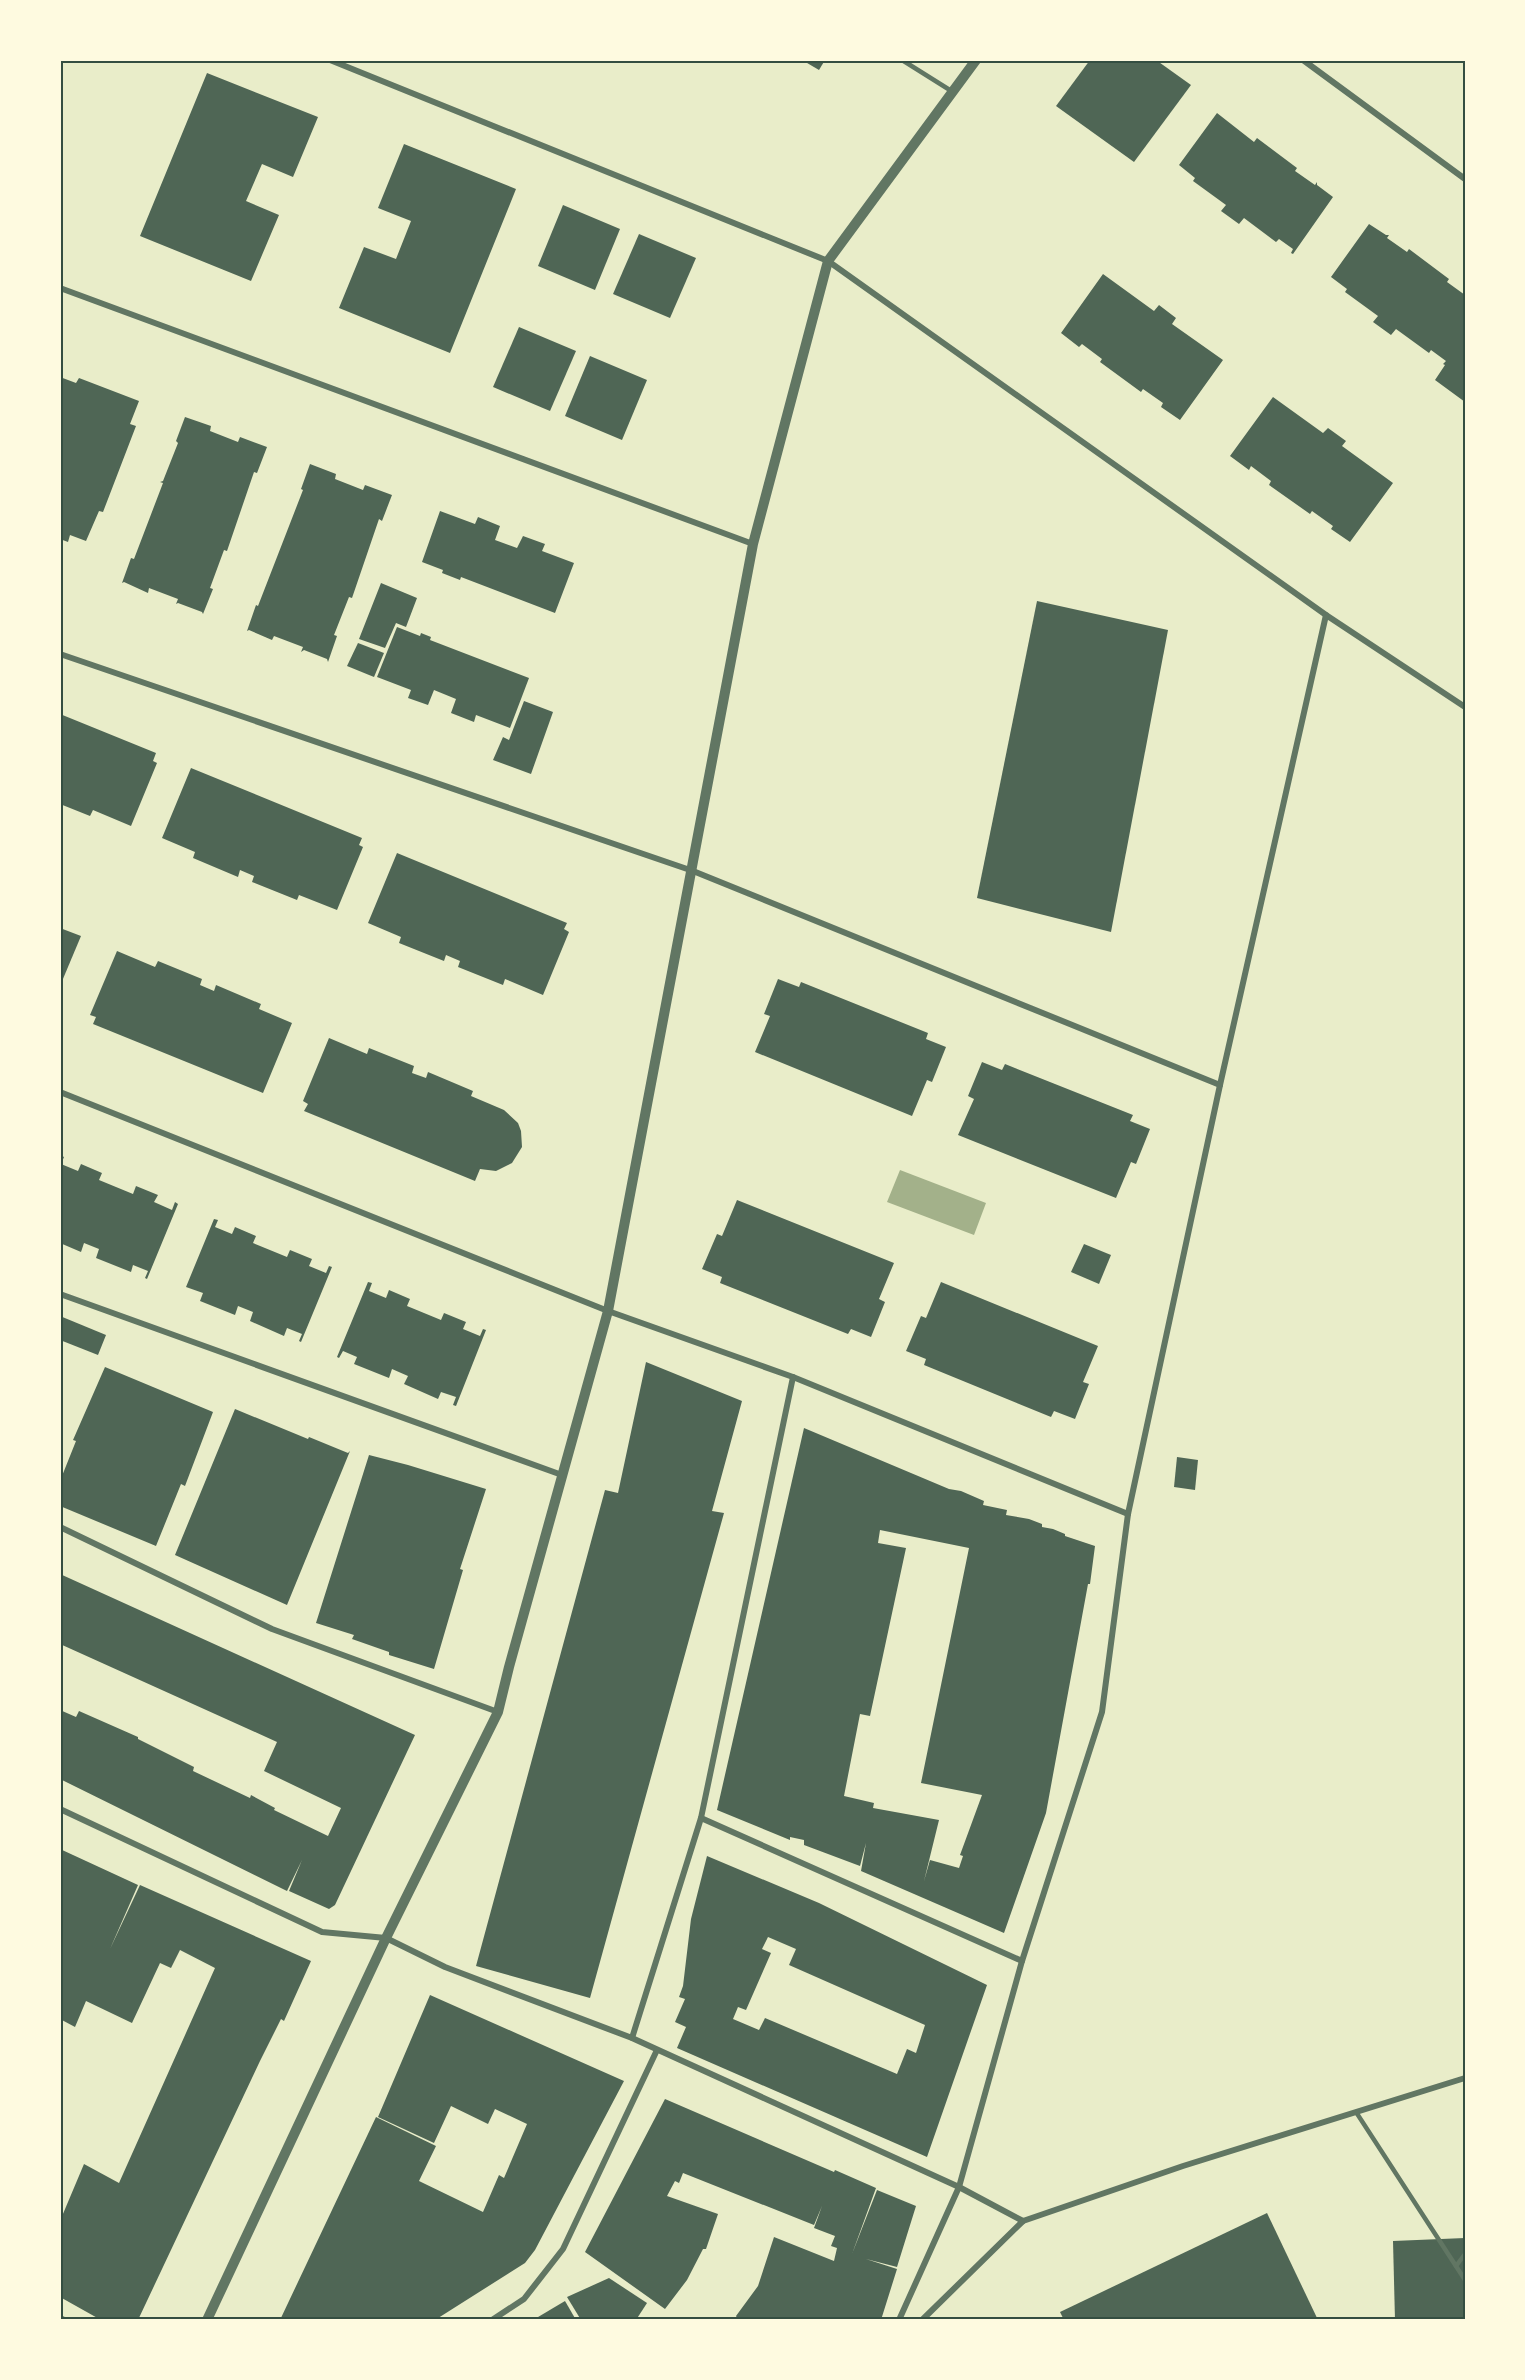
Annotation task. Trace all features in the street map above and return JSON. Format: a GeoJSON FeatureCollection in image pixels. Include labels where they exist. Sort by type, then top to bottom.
{"type":"FeatureCollection","features":[{"type":"Feature","properties":{"kind":"street"},"geometry":{"type":"LineString","coordinates":[[330,60],[828,261],[1326,615],[1465,707]]}},
{"type":"Feature","properties":{"kind":"street"},"geometry":{"type":"LineString","coordinates":[[207,2320],[386,1938],[498,1712],[608,1311],[753,544],[828,261],[976,60]]}},
{"type":"Feature","properties":{"kind":"street"},"geometry":{"type":"LineString","coordinates":[[1303,60],[1465,179]]}},
{"type":"Feature","properties":{"kind":"street"},"geometry":{"type":"LineString","coordinates":[[60,288],[753,544]]}},
{"type":"Feature","properties":{"kind":"street"},"geometry":{"type":"LineString","coordinates":[[899,2320],[958,2187],[1022,1961],[1102,1713],[1128,1514],[1220,1085],[1326,615]]}},
{"type":"Feature","properties":{"kind":"street"},"geometry":{"type":"LineString","coordinates":[[60,654],[693,871],[1220,1085]]}},
{"type":"Feature","properties":{"kind":"street"},"geometry":{"type":"LineString","coordinates":[[60,1092],[608,1311],[793,1377],[1128,1514]]}},
{"type":"Feature","properties":{"kind":"street"},"geometry":{"type":"LineString","coordinates":[[60,1294],[562,1476]]}},
{"type":"Feature","properties":{"kind":"street"},"geometry":{"type":"LineString","coordinates":[[632,2038],[701,1818],[793,1377]]}},
{"type":"Feature","properties":{"kind":"street"},"geometry":{"type":"LineString","coordinates":[[60,1527],[272,1629],[498,1712]]}},
{"type":"Feature","properties":{"kind":"street"},"geometry":{"type":"LineString","coordinates":[[60,1809],[322,1932],[386,1938],[445,1967],[632,2038],[958,2187],[1023,2221]]}},
{"type":"Feature","properties":{"kind":"street"},"geometry":{"type":"LineString","coordinates":[[701,1818],[1022,1961]]}},
{"type":"Feature","properties":{"kind":"street"},"geometry":{"type":"LineString","coordinates":[[492,2320],[524,2299],[563,2249],[657,2050]]}},
{"type":"Feature","properties":{"kind":"street"},"geometry":{"type":"LineString","coordinates":[[922,2320],[1023,2221],[1183,2166],[1465,2078]]}},
{"type":"Feature","properties":{"kind":"street"},"geometry":{"type":"LineString","coordinates":[[60,2318],[64,2320]]}},
{"type":"Feature","properties":{"kind":"lane"},"geometry":{"type":"LineString","coordinates":[[902,60],[953,92]]}},
{"type":"Feature","properties":{"kind":"lane"},"geometry":{"type":"LineString","coordinates":[[1356,2112],[1465,2280]]}},
{"type":"Feature","properties":{"kind":"lane"},"geometry":{"type":"LineString","coordinates":[[1456,2266],[1465,2254]]}},
{"type":"Feature","properties":{"kind":"shaded area"},"geometry":{"type":"Polygon","coordinates":[[[900,1170],[986,1203],[974,1235],[887,1202],[900,1170]]]}},
{"type":"Feature","properties":{"kind":"building"},"geometry":{"type":"Polygon","coordinates":[[[802,60],[825,60],[819,70],[802,60]]]}},
{"type":"Feature","properties":{"kind":"building"},"geometry":{"type":"Polygon","coordinates":[[[1090,60],[1156,60],[1191,85],[1134,162],[1056,106],[1090,60]]]}},
{"type":"Feature","properties":{"kind":"building"},"geometry":{"type":"Polygon","coordinates":[[[207,73],[318,117],[293,177],[262,164],[246,201],[279,215],[251,281],[140,236],[207,73]]]}},
{"type":"Feature","properties":{"kind":"building"},"geometry":{"type":"Polygon","coordinates":[[[1217,113],[1254,142],[1257,138],[1297,168],[1295,171],[1315,185],[1317,182],[1317,185],[1333,197],[1293,254],[1291,253],[1293,249],[1279,239],[1276,242],[1244,218],[1239,224],[1221,211],[1226,205],[1193,181],[1195,178],[1179,165],[1217,113]]]}},
{"type":"Feature","properties":{"kind":"building"},"geometry":{"type":"Polygon","coordinates":[[[404,144],[516,189],[450,353],[339,308],[364,247],[396,259],[411,221],[378,208],[404,144]]]}},
{"type":"Feature","properties":{"kind":"building"},"geometry":{"type":"Polygon","coordinates":[[[563,205],[620,229],[595,290],[538,266],[563,205]]]}},
{"type":"Feature","properties":{"kind":"building"},"geometry":{"type":"Polygon","coordinates":[[[1369,224],[1389,235],[1387,238],[1407,252],[1409,249],[1449,279],[1447,282],[1465,295],[1465,402],[1435,380],[1446,361],[1431,350],[1429,353],[1396,329],[1391,335],[1373,322],[1378,316],[1345,292],[1347,289],[1331,277],[1369,224]]]}},
{"type":"Feature","properties":{"kind":"building"},"geometry":{"type":"Polygon","coordinates":[[[639,234],[696,258],[670,318],[613,294],[639,234]]]}},
{"type":"Feature","properties":{"kind":"building"},"geometry":{"type":"Polygon","coordinates":[[[1103,274],[1154,311],[1159,305],[1176,318],[1172,324],[1223,360],[1180,420],[1161,407],[1163,403],[1143,389],[1141,392],[1100,362],[1102,359],[1082,344],[1079,347],[1061,333],[1103,274]]]}},
{"type":"Feature","properties":{"kind":"building"},"geometry":{"type":"Polygon","coordinates":[[[519,327],[576,351],[550,411],[493,387],[519,327]]]}},
{"type":"Feature","properties":{"kind":"building"},"geometry":{"type":"Polygon","coordinates":[[[590,356],[647,380],[622,440],[565,416],[590,356]]]}},
{"type":"Feature","properties":{"kind":"building"},"geometry":{"type":"Polygon","coordinates":[[[60,377],[76,383],[79,378],[139,401],[130,424],[136,426],[103,512],[99,511],[86,541],[70,535],[68,542],[60,539],[60,377]]]}},
{"type":"Feature","properties":{"kind":"building"},"geometry":{"type":"Polygon","coordinates":[[[1273,397],[1323,433],[1328,428],[1346,441],[1342,446],[1393,483],[1350,542],[1331,529],[1333,526],[1312,511],[1310,514],[1269,485],[1271,481],[1251,466],[1249,470],[1230,456],[1273,397]]]}},
{"type":"Feature","properties":{"kind":"building"},"geometry":{"type":"Polygon","coordinates":[[[185,417],[211,426],[210,431],[238,442],[240,437],[267,447],[257,473],[254,472],[227,551],[224,550],[203,614],[176,604],[178,599],[149,588],[148,593],[122,583],[131,558],[134,559],[163,483],[160,482],[163,481],[178,443],[176,441],[185,417]]]}},
{"type":"Feature","properties":{"kind":"building"},"geometry":{"type":"Polygon","coordinates":[[[310,464],[336,474],[335,479],[363,490],[365,485],[392,495],[382,521],[379,519],[352,598],[349,597],[334,635],[337,636],[328,662],[327,659],[304,650],[301,652],[303,647],[274,636],[272,640],[247,631],[303,490],[301,489],[310,464]]]}},
{"type":"Feature","properties":{"kind":"building"},"geometry":{"type":"Polygon","coordinates":[[[440,511],[475,524],[478,517],[500,526],[495,540],[517,548],[523,536],[545,544],[542,551],[574,563],[555,613],[461,577],[460,580],[422,562],[440,511]]]}},
{"type":"Feature","properties":{"kind":"building"},"geometry":{"type":"Polygon","coordinates":[[[381,583],[417,598],[406,627],[396,623],[385,648],[359,639],[381,583]]]}},
{"type":"Feature","properties":{"kind":"building"},"geometry":{"type":"Polygon","coordinates":[[[1037,601],[1168,630],[1111,932],[977,898],[1037,601]]]}},
{"type":"Feature","properties":{"kind":"building"},"geometry":{"type":"Polygon","coordinates":[[[397,627],[420,636],[421,633],[431,637],[430,640],[529,678],[510,728],[476,715],[474,722],[451,713],[456,699],[434,690],[428,705],[408,698],[411,690],[377,677],[397,627]]]}},
{"type":"Feature","properties":{"kind":"building"},"geometry":{"type":"Polygon","coordinates":[[[358,643],[384,653],[374,677],[347,666],[358,643]]]}},
{"type":"Feature","properties":{"kind":"building"},"geometry":{"type":"Polygon","coordinates":[[[524,701],[553,712],[531,774],[493,760],[503,737],[509,740],[524,701]]]}},
{"type":"Feature","properties":{"kind":"building"},"geometry":{"type":"Polygon","coordinates":[[[60,714],[156,753],[153,761],[157,763],[131,826],[93,810],[90,816],[60,804],[60,714]]]}},
{"type":"Feature","properties":{"kind":"building"},"geometry":{"type":"Polygon","coordinates":[[[191,768],[362,838],[359,845],[363,847],[337,910],[299,895],[297,900],[252,882],[254,876],[240,870],[238,877],[193,858],[195,852],[162,838],[191,768]]]}},
{"type":"Feature","properties":{"kind":"building"},"geometry":{"type":"Polygon","coordinates":[[[397,853],[567,923],[564,929],[569,932],[543,995],[505,979],[503,985],[458,967],[460,961],[446,955],[444,961],[399,943],[401,937],[368,923],[397,853]]]}},
{"type":"Feature","properties":{"kind":"building"},"geometry":{"type":"Polygon","coordinates":[[[60,928],[81,936],[60,986],[60,928]]]}},
{"type":"Feature","properties":{"kind":"building"},"geometry":{"type":"Polygon","coordinates":[[[117,951],[155,967],[158,961],[202,979],[200,985],[214,991],[216,985],[261,1004],[259,1009],[292,1023],[263,1093],[93,1024],[96,1017],[90,1015],[117,951]]]}},
{"type":"Feature","properties":{"kind":"building"},"geometry":{"type":"Polygon","coordinates":[[[778,979],[799,987],[801,982],[928,1033],[926,1039],[946,1047],[932,1082],[927,1080],[912,1116],[755,1052],[770,1016],[764,1014],[778,979]]]}},
{"type":"Feature","properties":{"kind":"building"},"geometry":{"type":"Polygon","coordinates":[[[329,1038],[367,1054],[369,1048],[414,1066],[412,1073],[426,1078],[428,1072],[473,1091],[471,1096],[504,1110],[518,1123],[522,1147],[512,1163],[496,1171],[480,1169],[475,1181],[304,1111],[308,1104],[303,1101],[329,1038]]]}},
{"type":"Feature","properties":{"kind":"building"},"geometry":{"type":"Polygon","coordinates":[[[982,1062],[1002,1070],[1005,1064],[1133,1115],[1130,1121],[1150,1129],[1136,1164],[1131,1162],[1116,1198],[958,1135],[974,1099],[968,1096],[982,1062]]]}},
{"type":"Feature","properties":{"kind":"building"},"geometry":{"type":"Polygon","coordinates":[[[60,1155],[64,1157],[61,1164],[78,1171],[81,1164],[102,1173],[99,1180],[133,1194],[136,1186],[158,1195],[154,1202],[172,1210],[175,1202],[178,1204],[147,1279],[145,1278],[148,1271],[133,1265],[131,1272],[96,1258],[99,1249],[84,1243],[81,1252],[60,1243],[60,1155]]]}},
{"type":"Feature","properties":{"kind":"building"},"geometry":{"type":"Polygon","coordinates":[[[737,1200],[894,1263],[879,1299],[885,1302],[871,1337],[851,1329],[848,1334],[720,1283],[722,1277],[702,1269],[717,1234],[722,1236],[737,1200]]]}},
{"type":"Feature","properties":{"kind":"building"},"geometry":{"type":"Polygon","coordinates":[[[214,1219],[218,1220],[215,1227],[232,1234],[235,1227],[256,1236],[253,1243],[287,1257],[290,1250],[312,1259],[309,1266],[326,1273],[329,1266],[332,1267],[301,1342],[299,1341],[302,1334],[287,1328],[284,1336],[250,1321],[253,1312],[238,1306],[235,1315],[200,1301],[203,1293],[186,1287],[214,1219]]]}},
{"type":"Feature","properties":{"kind":"building"},"geometry":{"type":"Polygon","coordinates":[[[1084,1244],[1111,1255],[1099,1284],[1071,1272],[1084,1244]]]}},
{"type":"Feature","properties":{"kind":"building"},"geometry":{"type":"Polygon","coordinates":[[[368,1282],[372,1283],[369,1291],[386,1298],[389,1290],[410,1299],[407,1306],[441,1320],[444,1313],[466,1322],[463,1329],[480,1336],[483,1329],[486,1330],[456,1406],[453,1405],[456,1397],[441,1392],[438,1399],[404,1384],[408,1376],[392,1369],[389,1378],[354,1364],[357,1357],[343,1351],[339,1358],[337,1357],[368,1282]]]}},
{"type":"Feature","properties":{"kind":"building"},"geometry":{"type":"Polygon","coordinates":[[[941,1282],[1098,1346],[1083,1382],[1089,1384],[1075,1419],[1054,1411],[1051,1417],[924,1365],[926,1359],[906,1351],[921,1316],[926,1318],[941,1282]]]}},
{"type":"Feature","properties":{"kind":"building"},"geometry":{"type":"Polygon","coordinates":[[[60,1316],[106,1335],[98,1355],[60,1340],[60,1316]]]}},
{"type":"Feature","properties":{"kind":"building"},"geometry":{"type":"Polygon","coordinates":[[[646,1362],[742,1401],[712,1511],[724,1513],[590,1998],[476,1966],[605,1490],[618,1493],[646,1362]]]}},
{"type":"Feature","properties":{"kind":"building"},"geometry":{"type":"Polygon","coordinates":[[[105,1367],[213,1412],[185,1486],[181,1484],[156,1546],[60,1506],[60,1481],[76,1441],[73,1440],[105,1367]]]}},
{"type":"Feature","properties":{"kind":"building"},"geometry":{"type":"Polygon","coordinates":[[[235,1409],[308,1439],[309,1437],[348,1453],[350,1451],[287,1605],[175,1555],[235,1409]]]}},
{"type":"Feature","properties":{"kind":"building"},"geometry":{"type":"Polygon","coordinates":[[[804,1428],[949,1489],[961,1491],[984,1501],[983,1505],[1007,1510],[1006,1515],[1029,1519],[1042,1524],[1042,1527],[1053,1529],[1065,1536],[1095,1546],[1090,1584],[1088,1584],[1046,1813],[1004,1933],[861,1871],[866,1843],[860,1866],[804,1845],[804,1840],[790,1837],[790,1840],[717,1810],[804,1428]],[[880,1530],[878,1543],[906,1548],[870,1716],[860,1714],[844,1796],[874,1803],[873,1808],[939,1820],[924,1881],[930,1860],[959,1868],[963,1856],[960,1855],[982,1795],[921,1783],[969,1548],[880,1530]]]}},
{"type":"Feature","properties":{"kind":"building"},"geometry":{"type":"Polygon","coordinates":[[[369,1455],[486,1489],[460,1569],[463,1570],[434,1669],[389,1655],[389,1652],[352,1639],[354,1635],[316,1623],[369,1455]]]}},
{"type":"Feature","properties":{"kind":"building"},"geometry":{"type":"Polygon","coordinates":[[[1177,1457],[1198,1460],[1195,1490],[1174,1487],[1177,1457]]]}},
{"type":"Feature","properties":{"kind":"building"},"geometry":{"type":"Polygon","coordinates":[[[60,1574],[415,1735],[335,1905],[329,1909],[289,1891],[302,1860],[287,1891],[60,1779],[60,1710],[76,1717],[79,1711],[138,1737],[194,1767],[193,1771],[250,1798],[251,1795],[275,1808],[274,1810],[328,1836],[341,1808],[264,1771],[277,1742],[60,1644],[60,1574]]]}},
{"type":"Feature","properties":{"kind":"building"},"geometry":{"type":"Polygon","coordinates":[[[60,1849],[138,1885],[110,1949],[140,1885],[311,1961],[284,2021],[281,2019],[260,2061],[138,2320],[101,2320],[60,2297],[60,2221],[84,2164],[119,2183],[215,1968],[180,1950],[171,1968],[160,1963],[132,2023],[86,2001],[75,2027],[60,2019],[60,1849]]]}},
{"type":"Feature","properties":{"kind":"building"},"geometry":{"type":"Polygon","coordinates":[[[707,1856],[819,1903],[987,1985],[927,2157],[677,2048],[686,2027],[675,2022],[685,1999],[679,1997],[683,1986],[691,1919],[707,1856]],[[768,1937],[762,1949],[771,1953],[746,2010],[738,2007],[733,2019],[759,2030],[765,2018],[897,2074],[907,2049],[916,2053],[925,2025],[789,1965],[796,1949],[768,1937]]]}},
{"type":"Feature","properties":{"kind":"building"},"geometry":{"type":"Polygon","coordinates":[[[430,1995],[624,2081],[535,2250],[525,2263],[435,2320],[280,2320],[376,2117],[436,2146],[419,2181],[483,2212],[499,2175],[504,2178],[527,2124],[495,2109],[488,2124],[451,2106],[434,2143],[378,2117],[430,1995]]]}},
{"type":"Feature","properties":{"kind":"building"},"geometry":{"type":"Polygon","coordinates":[[[665,2099],[876,2188],[852,2254],[877,2190],[916,2206],[897,2267],[866,2259],[897,2269],[881,2320],[738,2320],[736,2316],[758,2286],[774,2237],[834,2261],[837,2248],[831,2246],[835,2236],[814,2228],[822,2206],[814,2225],[683,2173],[679,2183],[675,2181],[667,2196],[718,2214],[706,2249],[703,2249],[687,2280],[665,2309],[585,2252],[665,2099]]]}},
{"type":"Feature","properties":{"kind":"building"},"geometry":{"type":"Polygon","coordinates":[[[1267,2213],[1318,2320],[1064,2320],[1060,2312],[1267,2213]]]}},
{"type":"Feature","properties":{"kind":"building"},"geometry":{"type":"Polygon","coordinates":[[[1465,2238],[1465,2320],[1395,2320],[1393,2241],[1465,2238]]]}},
{"type":"Feature","properties":{"kind":"building"},"geometry":{"type":"Polygon","coordinates":[[[609,2278],[647,2303],[636,2320],[581,2320],[567,2297],[609,2278]]]}},
{"type":"Feature","properties":{"kind":"building"},"geometry":{"type":"Polygon","coordinates":[[[565,2301],[576,2320],[533,2320],[565,2301]]]}}]}
